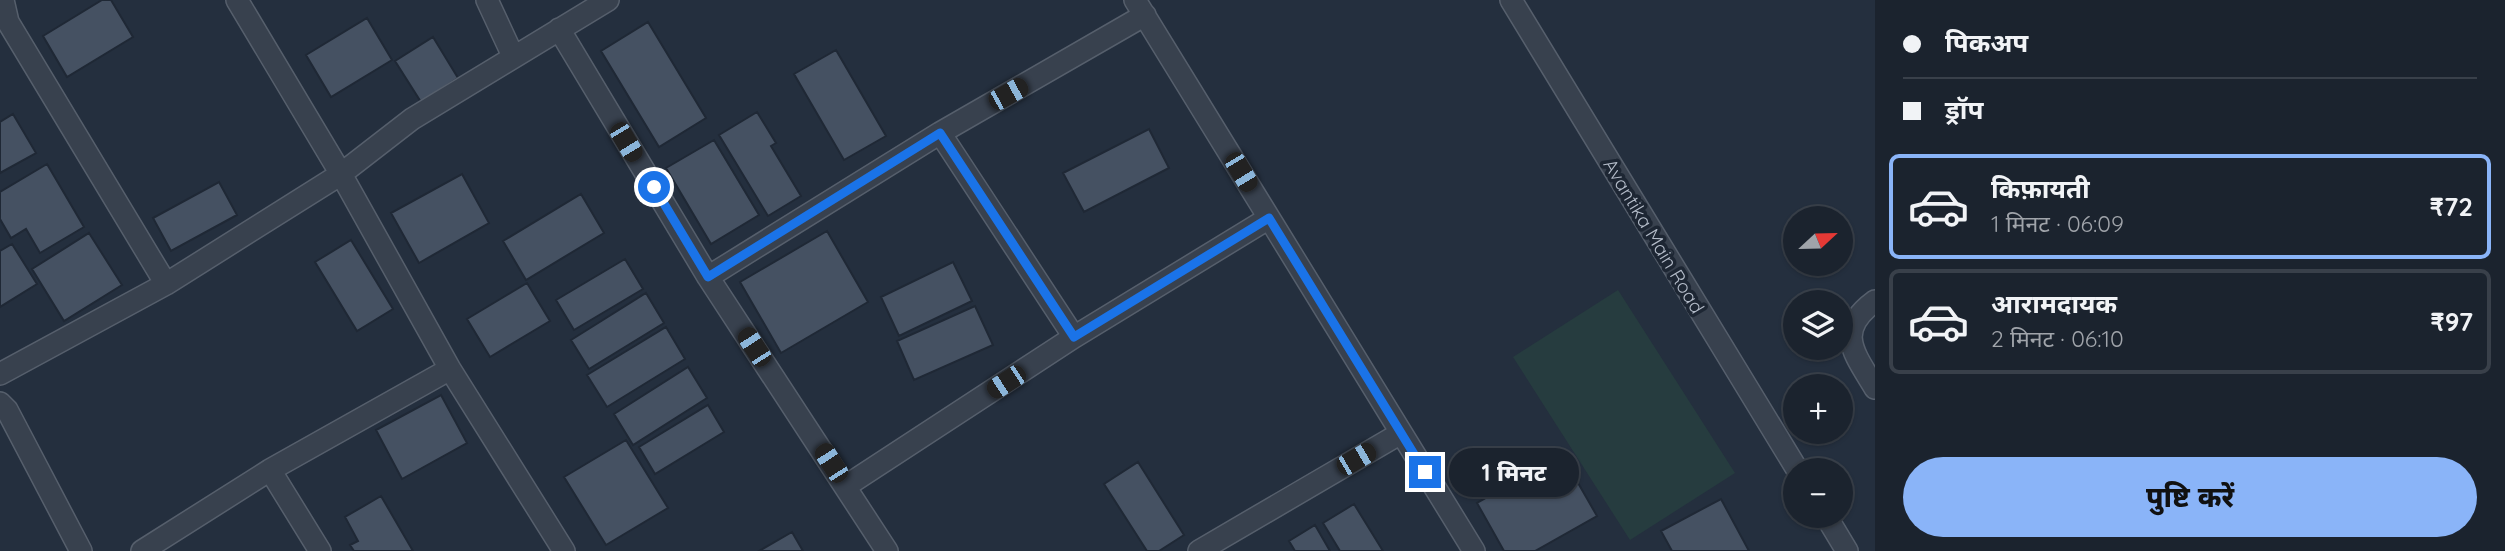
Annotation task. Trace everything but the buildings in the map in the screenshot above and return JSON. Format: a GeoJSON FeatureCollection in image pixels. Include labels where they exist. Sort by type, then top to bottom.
{"type":"FeatureCollection","features":[{"type":"Feature","properties":{"kind":"street"},"geometry":{"type":"LineString","coordinates":[[3,0],[8,22],[166,284]]}},
{"type":"Feature","properties":{"kind":"street"},"geometry":{"type":"LineString","coordinates":[[237,0],[341,174],[450,369],[564,551]]}},
{"type":"Feature","properties":{"kind":"street"},"geometry":{"type":"LineString","coordinates":[[487,0],[513,56]]}},
{"type":"Feature","properties":{"kind":"street"},"geometry":{"type":"LineString","coordinates":[[0,374],[166,284],[341,174],[412,119],[608,0]]}},
{"type":"Feature","properties":{"kind":"street","name":"Avantika Main Road"},"geometry":{"type":"LineString","coordinates":[[1511,0],[1790,458]]}},
{"type":"Feature","properties":{"kind":"street"},"geometry":{"type":"LineString","coordinates":[[708,277],[1140,8],[1474,551]]}},
{"type":"Feature","properties":{"kind":"street"},"geometry":{"type":"LineString","coordinates":[[559,29],[708,277],[887,551]]}},
{"type":"Feature","properties":{"kind":"street"},"geometry":{"type":"LineString","coordinates":[[940,133],[1074,337]]}},
{"type":"Feature","properties":{"kind":"street"},"geometry":{"type":"LineString","coordinates":[[846,486],[1074,337],[1269,218]]}},
{"type":"Feature","properties":{"kind":"street"},"geometry":{"type":"LineString","coordinates":[[1875,301],[1854,320],[1851,335],[1853,351],[1875,388]]}},
{"type":"Feature","properties":{"kind":"street"},"geometry":{"type":"LineString","coordinates":[[142,551],[270,470],[450,369]]}},
{"type":"Feature","properties":{"kind":"street"},"geometry":{"type":"LineString","coordinates":[[0,403],[7,410],[81,551]]}},
{"type":"Feature","properties":{"kind":"street"},"geometry":{"type":"LineString","coordinates":[[1199,551],[1401,433]]}},
{"type":"Feature","properties":{"kind":"street"},"geometry":{"type":"LineString","coordinates":[[270,470],[320,551]]}},
{"type":"Feature","properties":{"kind":"street"},"geometry":{"type":"LineString","coordinates":[[1833,528],[1847,551]]}},
{"type":"Feature","properties":{"kind":"green space"},"geometry":{"type":"Polygon","coordinates":[[[1618,290],[1735,473],[1630,540],[1513,357],[1618,290]]]}},
{"type":"Feature","properties":{"kind":"route"},"geometry":{"type":"LineString","coordinates":[[654,187],[708,277],[940,133],[1074,337],[1269,218],[1425,472]]}}]}
